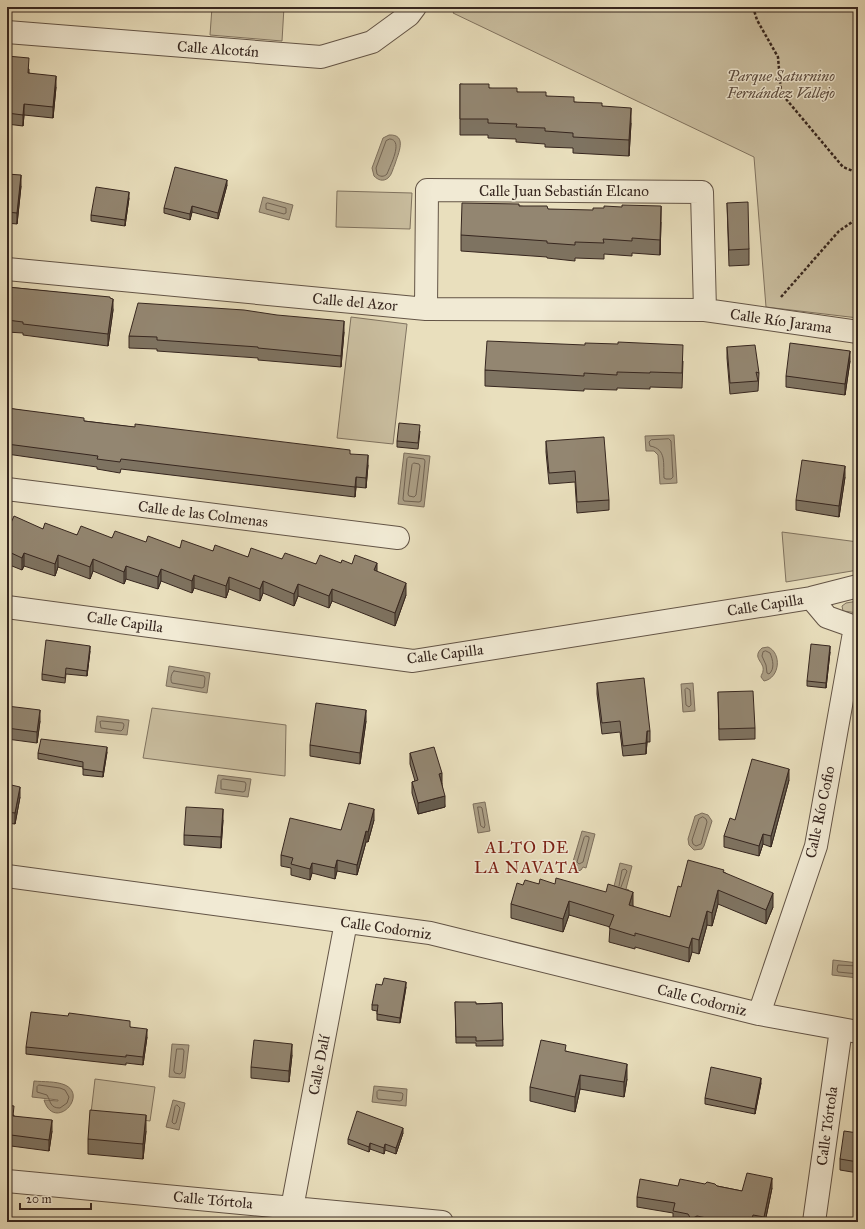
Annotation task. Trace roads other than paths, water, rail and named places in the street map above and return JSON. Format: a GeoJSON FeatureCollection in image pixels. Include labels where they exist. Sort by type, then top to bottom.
{"type":"FeatureCollection","features":[{"type":"Feature","properties":{"kind":"street","name":"Calle Alcotán"},"geometry":{"type":"LineString","coordinates":[[7,32],[321,57],[372,42],[409,15],[415,7]]}},
{"type":"Feature","properties":{"kind":"street","name":"Calle Juan Sebastián Elcano"},"geometry":{"type":"LineString","coordinates":[[426,309],[427,190],[702,192],[705,310]]}},
{"type":"Feature","properties":{"kind":"street","name":"Calle del Azor"},"geometry":{"type":"LineString","coordinates":[[7,269],[426,309],[705,310]]}},
{"type":"Feature","properties":{"kind":"street","name":"Calle Río Jarama"},"geometry":{"type":"LineString","coordinates":[[705,310],[858,332]]}},
{"type":"Feature","properties":{"kind":"street","name":"Calle de las Colmenas"},"geometry":{"type":"LineString","coordinates":[[7,489],[398,538]]}},
{"type":"Feature","properties":{"kind":"street","name":"Calle Capilla"},"geometry":{"type":"LineString","coordinates":[[7,606],[413,662],[812,598],[858,586]]}},
{"type":"Feature","properties":{"kind":"street"},"geometry":{"type":"LineString","coordinates":[[812,598],[827,618],[856,628]]}},
{"type":"Feature","properties":{"kind":"street","name":"Calle Río Cofio"},"geometry":{"type":"LineString","coordinates":[[759,1014],[816,846],[856,628]]}},
{"type":"Feature","properties":{"kind":"street","name":"Calle Codorniz"},"geometry":{"type":"LineString","coordinates":[[7,876],[430,933],[759,1014],[849,1031]]}},
{"type":"Feature","properties":{"kind":"street","name":"Calle Dalí"},"geometry":{"type":"LineString","coordinates":[[292,1208],[346,922]]}},
{"type":"Feature","properties":{"kind":"street","name":"Calle Tórtola"},"geometry":{"type":"LineString","coordinates":[[814,1222],[849,1031]]}},
{"type":"Feature","properties":{"kind":"street","name":"Calle Tórtola"},"geometry":{"type":"LineString","coordinates":[[7,1181],[442,1222]]}},
{"type":"Feature","properties":{"kind":"water"},"geometry":{"type":"Polygon","coordinates":[[[389,135],[398,138],[400,145],[395,164],[390,175],[388,178],[381,180],[374,176],[372,168],[383,138],[389,135]]]}},
{"type":"Feature","properties":{"kind":"water"},"geometry":{"type":"Polygon","coordinates":[[[263,197],[293,205],[289,220],[259,212],[263,197]]]}},
{"type":"Feature","properties":{"kind":"water"},"geometry":{"type":"Polygon","coordinates":[[[674,435],[677,483],[660,484],[658,455],[654,451],[646,451],[645,436],[674,435]]]}},
{"type":"Feature","properties":{"kind":"water"},"geometry":{"type":"Polygon","coordinates":[[[404,453],[430,456],[424,507],[398,504],[404,453]]]}},
{"type":"Feature","properties":{"kind":"water"},"geometry":{"type":"Polygon","coordinates":[[[768,647],[776,654],[777,665],[776,671],[773,675],[764,681],[761,677],[763,668],[758,655],[762,648],[768,647]]]}},
{"type":"Feature","properties":{"kind":"water"},"geometry":{"type":"Polygon","coordinates":[[[169,666],[210,673],[207,693],[166,686],[169,666]]]}},
{"type":"Feature","properties":{"kind":"water"},"geometry":{"type":"Polygon","coordinates":[[[693,683],[695,711],[683,712],[681,684],[693,683]]]}},
{"type":"Feature","properties":{"kind":"water"},"geometry":{"type":"Polygon","coordinates":[[[97,716],[129,720],[127,735],[95,732],[97,716]]]}},
{"type":"Feature","properties":{"kind":"water"},"geometry":{"type":"Polygon","coordinates":[[[218,775],[251,779],[248,797],[215,793],[218,775]]]}},
{"type":"Feature","properties":{"kind":"water"},"geometry":{"type":"Polygon","coordinates":[[[485,802],[490,831],[478,833],[473,804],[485,802]]]}},
{"type":"Feature","properties":{"kind":"water"},"geometry":{"type":"Polygon","coordinates":[[[702,813],[708,815],[712,821],[704,846],[702,849],[694,850],[689,845],[688,839],[695,816],[702,813]]]}},
{"type":"Feature","properties":{"kind":"water"},"geometry":{"type":"Polygon","coordinates":[[[582,831],[595,834],[586,868],[583,867],[578,871],[573,869],[572,865],[582,831]]]}},
{"type":"Feature","properties":{"kind":"water"},"geometry":{"type":"Polygon","coordinates":[[[620,863],[632,866],[626,889],[629,890],[628,893],[613,890],[620,863]]]}},
{"type":"Feature","properties":{"kind":"water"},"geometry":{"type":"Polygon","coordinates":[[[833,960],[858,963],[858,978],[832,975],[833,960]]]}},
{"type":"Feature","properties":{"kind":"water"},"geometry":{"type":"Polygon","coordinates":[[[172,1044],[189,1045],[185,1078],[169,1077],[172,1044]]]}},
{"type":"Feature","properties":{"kind":"water"},"geometry":{"type":"Polygon","coordinates":[[[34,1081],[54,1082],[65,1085],[71,1090],[73,1096],[72,1103],[67,1109],[55,1113],[49,1109],[44,1100],[58,1100],[32,1097],[34,1081]]]}},
{"type":"Feature","properties":{"kind":"water"},"geometry":{"type":"Polygon","coordinates":[[[374,1086],[407,1089],[406,1106],[372,1102],[374,1086]]]}},
{"type":"Feature","properties":{"kind":"water"},"geometry":{"type":"Polygon","coordinates":[[[173,1100],[185,1103],[179,1130],[166,1127],[173,1100]]]}},
{"type":"Feature","properties":{"kind":"water"},"geometry":{"type":"Polygon","coordinates":[[[181,1218],[198,1219],[198,1222],[181,1222],[181,1218]]]}},
{"type":"Feature","properties":{"kind":"district","name":"ALTO DE LA NAVATA"},"geometry":{"type":"Point","coordinates":[527,857]}},
{"type":"Feature","properties":{"kind":"park label","name":"Parque Saturnino Fernández Vallejo"},"geometry":{"type":"Point","coordinates":[781,84]}}]}
